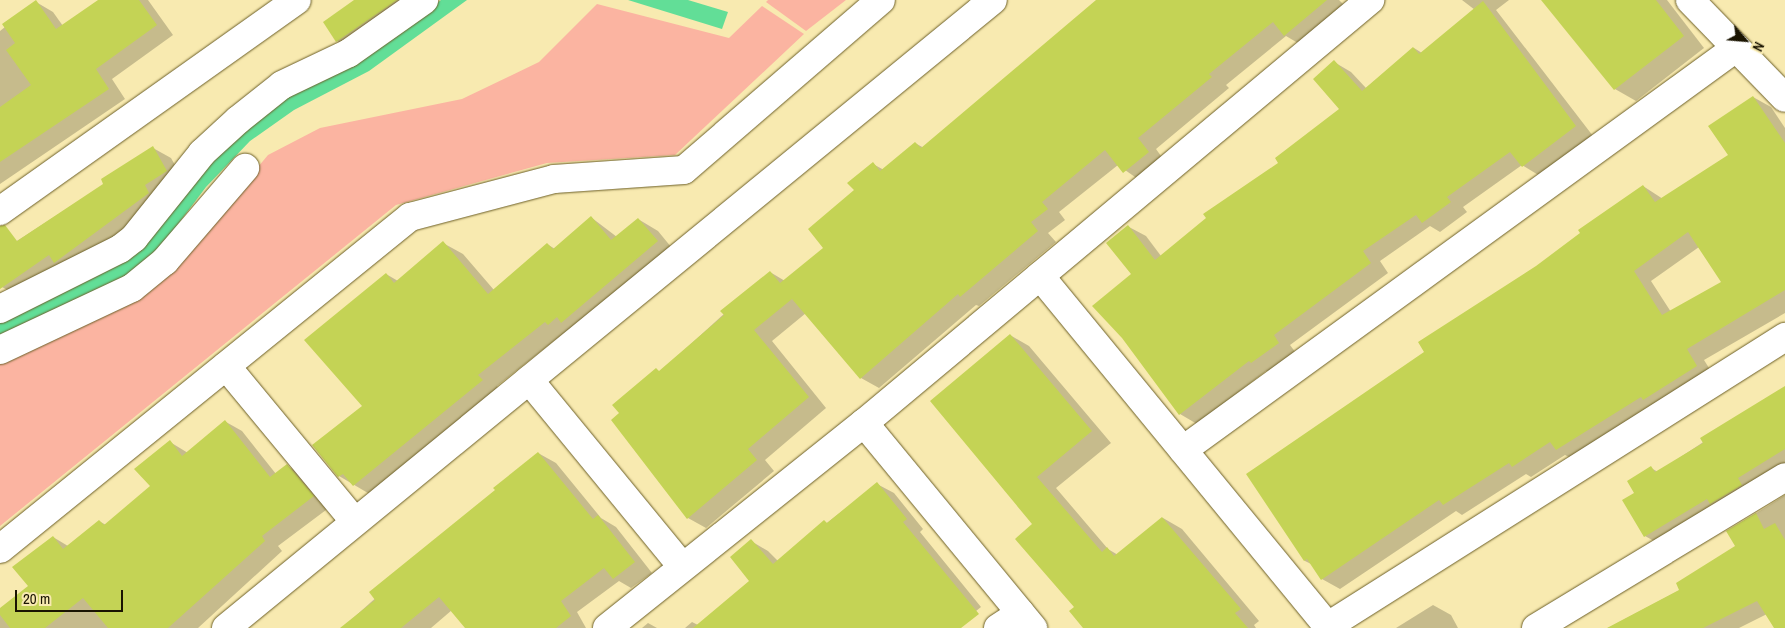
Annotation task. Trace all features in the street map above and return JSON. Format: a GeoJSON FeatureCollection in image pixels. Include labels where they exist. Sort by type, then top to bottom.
{"type":"FeatureCollection","features":[{"type":"Feature","properties":{"kind":"street"},"geometry":{"type":"LineString","coordinates":[[0,211],[269,8],[297,0]]}},
{"type":"Feature","properties":{"kind":"street"},"geometry":{"type":"LineString","coordinates":[[0,309],[120,249],[134,238],[202,153],[238,120],[282,85],[349,53],[424,0]]}},
{"type":"Feature","properties":{"kind":"street"},"geometry":{"type":"LineString","coordinates":[[0,548],[410,217],[554,179],[684,170],[881,0]]}},
{"type":"Feature","properties":{"kind":"street"},"geometry":{"type":"LineString","coordinates":[[226,628],[993,0]]}},
{"type":"Feature","properties":{"kind":"street"},"geometry":{"type":"LineString","coordinates":[[607,628],[682,566],[864,424],[1369,0]]}},
{"type":"Feature","properties":{"kind":"street"},"geometry":{"type":"LineString","coordinates":[[1690,0],[1785,98]]}},
{"type":"Feature","properties":{"kind":"street"},"geometry":{"type":"LineString","coordinates":[[1183,450],[1736,48]]}},
{"type":"Feature","properties":{"kind":"street"},"geometry":{"type":"LineString","coordinates":[[0,350],[132,288],[166,261],[245,168]]}},
{"type":"Feature","properties":{"kind":"street"},"geometry":{"type":"LineString","coordinates":[[1040,276],[1329,627],[1785,337]]}},
{"type":"Feature","properties":{"kind":"street"},"geometry":{"type":"LineString","coordinates":[[226,366],[355,522]]}},
{"type":"Feature","properties":{"kind":"street"},"geometry":{"type":"LineString","coordinates":[[529,380],[682,566]]}},
{"type":"Feature","properties":{"kind":"street"},"geometry":{"type":"LineString","coordinates":[[864,424],[1027,620],[998,628]]}},
{"type":"Feature","properties":{"kind":"street"},"geometry":{"type":"LineString","coordinates":[[1536,628],[1785,477]]}},
{"type":"Feature","properties":{"kind":"shaded area"},"geometry":{"type":"Polygon","coordinates":[[[441,0],[467,0],[369,71],[294,110],[250,141],[206,187],[157,252],[126,276],[0,336],[0,319],[81,283],[230,142],[283,100],[363,59],[441,0]]]}},
{"type":"Feature","properties":{"kind":"shaded area"},"geometry":{"type":"Polygon","coordinates":[[[628,0],[688,0],[728,12],[722,29],[628,0]]]}},
{"type":"Feature","properties":{"kind":"shaded area"},"geometry":{"type":"Polygon","coordinates":[[[768,0],[846,0],[806,31],[766,2],[768,0]]]}},
{"type":"Feature","properties":{"kind":"shaded area"},"geometry":{"type":"Polygon","coordinates":[[[597,4],[729,38],[762,6],[804,34],[675,155],[547,163],[396,205],[0,526],[0,363],[243,185],[268,155],[320,128],[462,99],[539,62],[597,4]]]}},
{"type":"Feature","properties":{"kind":"building"},"geometry":{"type":"Polygon","coordinates":[[[36,0],[56,29],[98,0],[139,0],[157,25],[96,69],[109,89],[0,162],[0,107],[31,85],[6,50],[15,43],[2,24],[36,0]]]}},
{"type":"Feature","properties":{"kind":"building"},"geometry":{"type":"Polygon","coordinates":[[[354,0],[397,0],[336,42],[323,22],[354,0]]]}},
{"type":"Feature","properties":{"kind":"building"},"geometry":{"type":"Polygon","coordinates":[[[1096,0],[1327,0],[1284,36],[1273,22],[1209,74],[1212,77],[1138,138],[1149,152],[1123,173],[1105,150],[1042,202],[1048,209],[1031,222],[1038,231],[960,297],[958,294],[860,379],[792,299],[754,330],[809,397],[748,449],[757,460],[687,519],[611,420],[619,413],[612,405],[656,368],[659,371],[724,315],[720,311],[770,271],[780,283],[823,248],[808,229],[854,190],[847,183],[873,162],[880,171],[915,142],[921,148],[1096,0]]]}},
{"type":"Feature","properties":{"kind":"building"},"geometry":{"type":"Polygon","coordinates":[[[1541,0],[1656,0],[1684,36],[1614,90],[1541,0]]]}},
{"type":"Feature","properties":{"kind":"building"},"geometry":{"type":"Polygon","coordinates":[[[1483,1],[1576,126],[1522,167],[1510,152],[1447,197],[1451,202],[1422,223],[1416,215],[1363,251],[1371,263],[1274,335],[1279,343],[1251,363],[1249,361],[1179,415],[1122,338],[1092,306],[1131,274],[1106,243],[1128,225],[1155,260],[1206,218],[1203,214],[1278,163],[1275,158],[1339,109],[1313,79],[1334,60],[1362,91],[1413,47],[1419,54],[1483,1]]]}},
{"type":"Feature","properties":{"kind":"building"},"geometry":{"type":"Polygon","coordinates":[[[1753,96],[1785,143],[1785,290],[1687,349],[1697,366],[1643,400],[1641,397],[1556,450],[1550,442],[1512,467],[1509,463],[1443,505],[1439,500],[1321,580],[1307,559],[1304,561],[1246,474],[1424,352],[1418,342],[1536,266],[1580,233],[1578,230],[1643,185],[1655,202],[1728,155],[1708,126],[1753,96]],[[1688,232],[1634,271],[1662,315],[1721,282],[1688,232]]]}},
{"type":"Feature","properties":{"kind":"building"},"geometry":{"type":"Polygon","coordinates":[[[153,146],[167,171],[145,185],[149,193],[54,263],[49,255],[0,289],[0,226],[5,225],[17,241],[103,184],[101,179],[153,146]]]}},
{"type":"Feature","properties":{"kind":"building"},"geometry":{"type":"Polygon","coordinates":[[[591,216],[611,240],[638,218],[658,241],[561,323],[557,317],[548,325],[545,322],[478,375],[483,380],[353,486],[343,474],[338,477],[312,445],[362,406],[304,340],[386,273],[394,283],[443,241],[488,294],[547,243],[553,249],[591,216]]]}},
{"type":"Feature","properties":{"kind":"building"},"geometry":{"type":"Polygon","coordinates":[[[1010,334],[1092,431],[1037,477],[1102,552],[1107,547],[1114,556],[1162,517],[1241,609],[1235,613],[1248,628],[1083,628],[1069,611],[1074,607],[1015,539],[1032,524],[930,401],[1010,334]]]}},
{"type":"Feature","properties":{"kind":"building"},"geometry":{"type":"Polygon","coordinates":[[[1785,386],[1785,449],[1738,478],[1742,485],[1710,504],[1707,499],[1644,537],[1622,500],[1634,493],[1627,481],[1651,466],[1655,472],[1703,443],[1700,438],[1785,386]]]}},
{"type":"Feature","properties":{"kind":"building"},"geometry":{"type":"Polygon","coordinates":[[[225,420],[270,477],[287,464],[314,496],[262,536],[265,541],[168,628],[108,628],[83,598],[45,628],[10,628],[0,615],[0,608],[28,586],[12,567],[53,536],[63,549],[99,520],[104,525],[150,486],[134,469],[170,440],[182,456],[225,420]]]}},
{"type":"Feature","properties":{"kind":"building"},"geometry":{"type":"Polygon","coordinates":[[[538,452],[593,519],[598,515],[635,562],[613,579],[604,568],[561,601],[571,616],[556,628],[465,628],[439,597],[401,628],[340,628],[375,600],[369,592],[495,490],[493,488],[538,452]]]}},
{"type":"Feature","properties":{"kind":"building"},"geometry":{"type":"Polygon","coordinates":[[[877,482],[907,519],[903,522],[979,614],[961,628],[693,628],[749,581],[730,557],[751,539],[773,564],[824,520],[827,523],[877,482]]]}},
{"type":"Feature","properties":{"kind":"building"},"geometry":{"type":"Polygon","coordinates":[[[1756,513],[1764,529],[1775,523],[1785,540],[1785,628],[1774,628],[1757,601],[1703,628],[1607,628],[1679,590],[1676,583],[1735,546],[1726,531],[1756,513]]]}}]}
